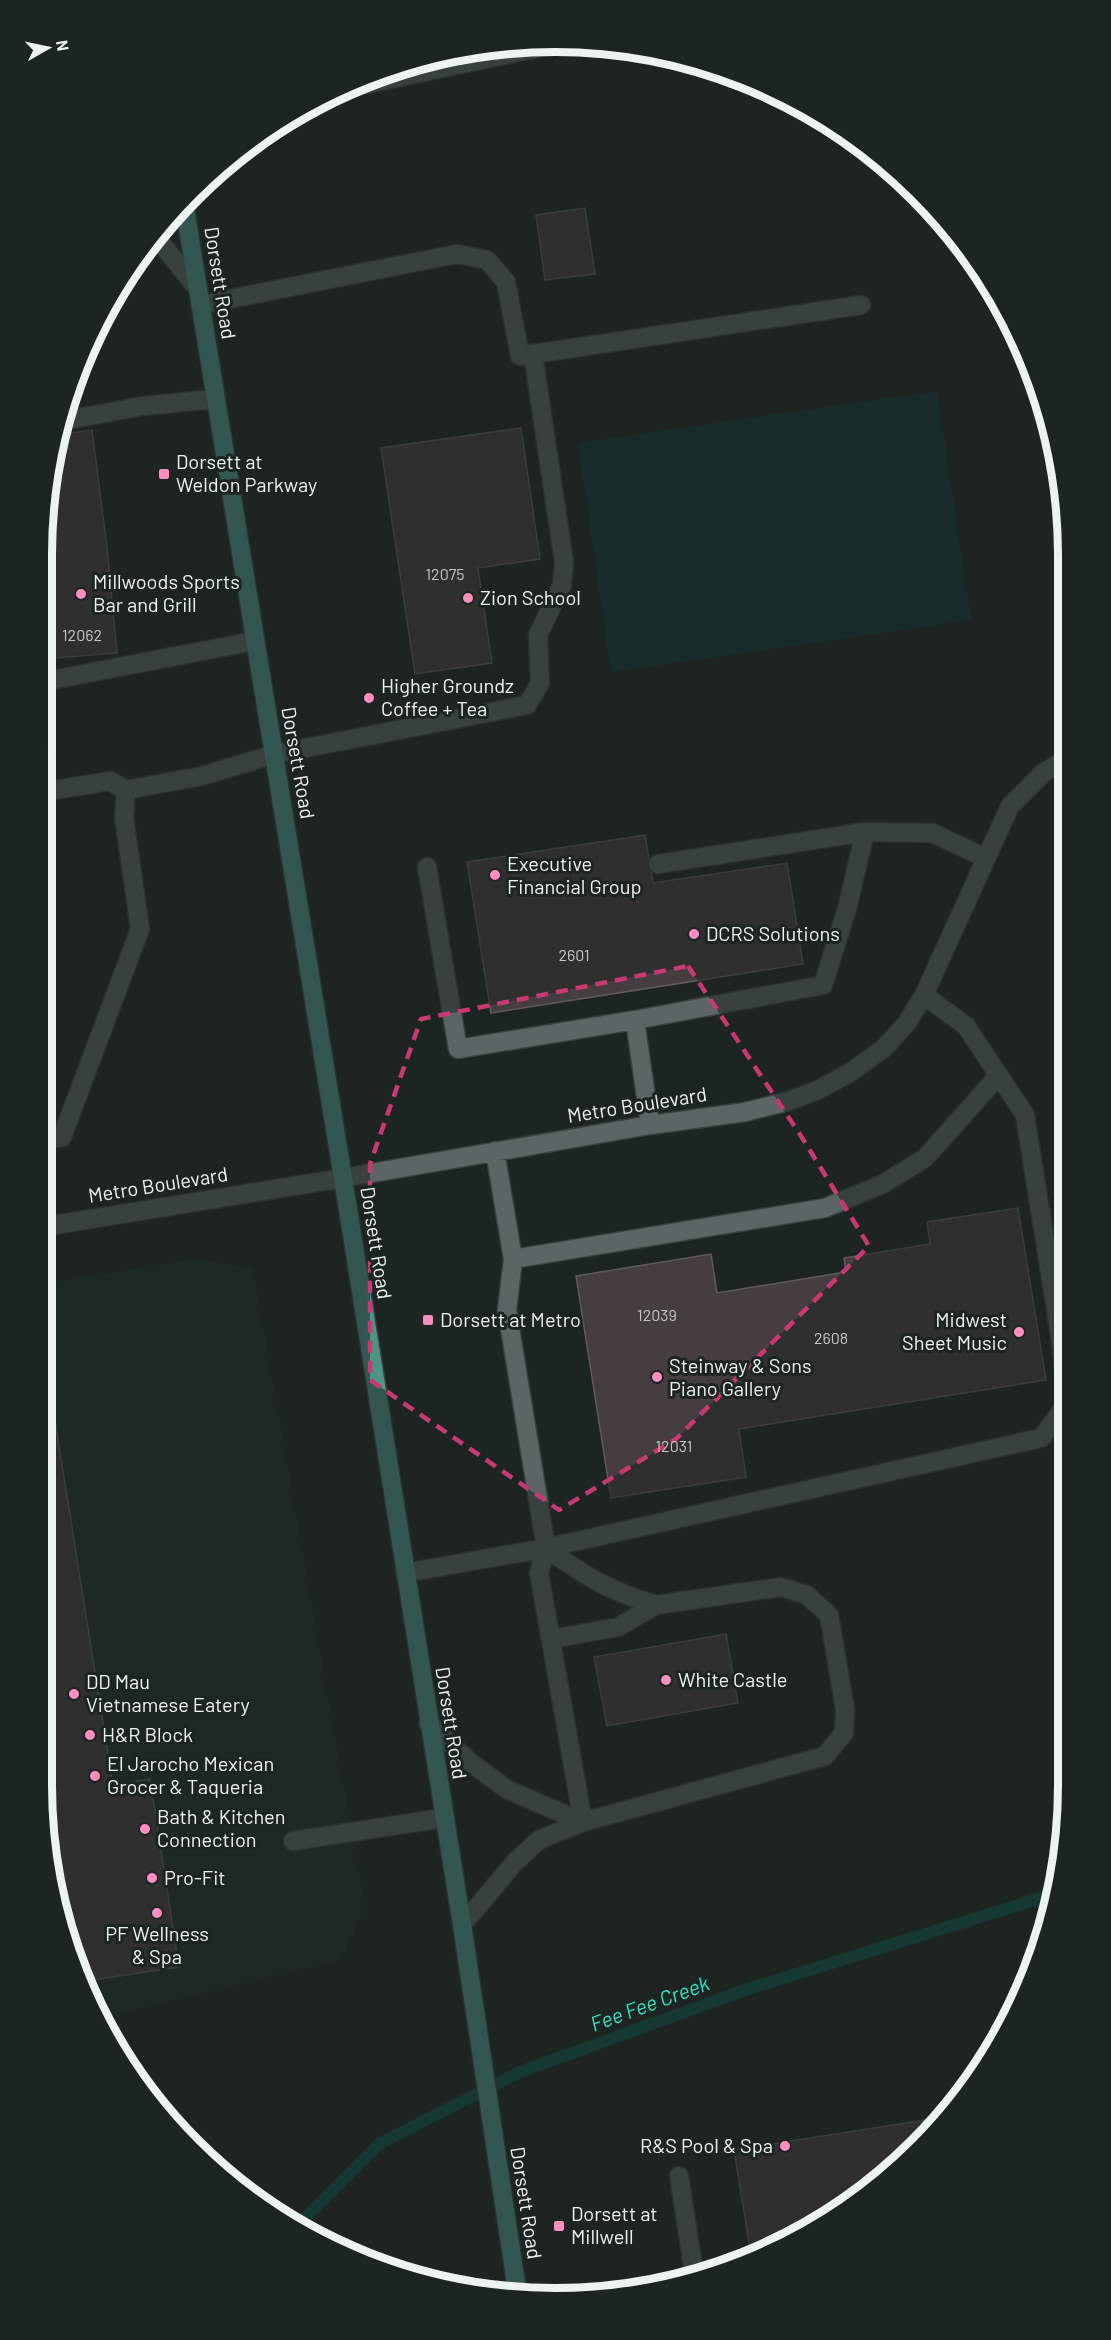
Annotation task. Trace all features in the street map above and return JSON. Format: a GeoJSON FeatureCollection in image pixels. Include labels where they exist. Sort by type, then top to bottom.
{"type":"FeatureCollection","features":[{"type":"Feature","properties":{"kind":"main road","name":"Dorsett Road"},"geometry":{"type":"LineString","coordinates":[[186,215],[343,1178],[443,1818],[462,1925],[516,2285]]}},
{"type":"Feature","properties":{"kind":"street"},"geometry":{"type":"LineString","coordinates":[[413,73],[504,56]]}},
{"type":"Feature","properties":{"kind":"street"},"geometry":{"type":"LineString","coordinates":[[161,243],[199,297],[457,254],[487,260],[506,282],[520,356],[861,305]]}},
{"type":"Feature","properties":{"kind":"street"},"geometry":{"type":"LineString","coordinates":[[52,790],[110,781],[126,790],[202,776],[275,754],[527,705],[540,683],[538,635],[562,585],[564,562],[533,354]]}},
{"type":"Feature","properties":{"kind":"street"},"geometry":{"type":"LineString","coordinates":[[72,418],[143,406],[215,399]]}},
{"type":"Feature","properties":{"kind":"street"},"geometry":{"type":"LineString","coordinates":[[52,680],[254,641]]}},
{"type":"Feature","properties":{"kind":"street","name":"Metro Boulevard"},"geometry":{"type":"LineString","coordinates":[[52,1225],[650,1125],[746,1112],[789,1101],[818,1090],[851,1072],[884,1048],[907,1023],[924,995],[1010,806],[1043,773],[1058,764]]}},
{"type":"Feature","properties":{"kind":"street"},"geometry":{"type":"LineString","coordinates":[[52,1138],[62,1137],[140,930],[124,818],[126,790]]}},
{"type":"Feature","properties":{"kind":"street"},"geometry":{"type":"LineString","coordinates":[[428,867],[458,1048],[635,1020],[823,985],[848,909],[865,832]]}},
{"type":"Feature","properties":{"kind":"street"},"geometry":{"type":"LineString","coordinates":[[658,864],[865,832],[932,833],[986,858]]}},
{"type":"Feature","properties":{"kind":"street"},"geometry":{"type":"LineString","coordinates":[[924,995],[966,1026],[1024,1115],[1058,1323]]}},
{"type":"Feature","properties":{"kind":"street"},"geometry":{"type":"LineString","coordinates":[[635,1020],[650,1125]]}},
{"type":"Feature","properties":{"kind":"street"},"geometry":{"type":"LineString","coordinates":[[513,1259],[825,1208],[882,1184],[925,1158],[999,1075]]}},
{"type":"Feature","properties":{"kind":"street"},"geometry":{"type":"LineString","coordinates":[[495,1151],[513,1259],[507,1310],[546,1548],[539,1573],[583,1822]]}},
{"type":"Feature","properties":{"kind":"street"},"geometry":{"type":"LineString","coordinates":[[405,1574],[546,1548],[1041,1438],[1058,1415]]}},
{"type":"Feature","properties":{"kind":"street"},"geometry":{"type":"LineString","coordinates":[[546,1548],[585,1576],[622,1595],[656,1605]]}},
{"type":"Feature","properties":{"kind":"street"},"geometry":{"type":"LineString","coordinates":[[462,1925],[515,1862],[539,1840],[583,1822],[825,1756],[844,1733],[845,1709],[829,1616],[807,1595],[781,1587],[656,1605],[618,1627],[552,1639]]}},
{"type":"Feature","properties":{"kind":"street"},"geometry":{"type":"LineString","coordinates":[[428,1723],[470,1762],[508,1790],[583,1822]]}},
{"type":"Feature","properties":{"kind":"street"},"geometry":{"type":"LineString","coordinates":[[294,1842],[443,1818]]}},
{"type":"Feature","properties":{"kind":"street"},"geometry":{"type":"LineString","coordinates":[[679,2176],[693,2268]]}},
{"type":"Feature","properties":{"kind":"highlighted area"},"geometry":{"type":"Polygon","coordinates":[[[688,966],[801,1136],[869,1246],[676,1439],[559,1510],[370,1380],[370,1164],[421,1019],[688,966]]]}},
{"type":"Feature","properties":{"kind":"shaded area"},"geometry":{"type":"Polygon","coordinates":[[[198,1259],[253,1269],[365,1908],[341,1959],[109,2016],[79,1946],[70,1915],[62,1883],[54,1817],[52,1784],[52,1282],[198,1259]]]}},
{"type":"Feature","properties":{"kind":"green space"},"geometry":{"type":"Polygon","coordinates":[[[937,391],[971,620],[611,672],[578,443],[937,391]]]}},
{"type":"Feature","properties":{"kind":"building"},"geometry":{"type":"Polygon","coordinates":[[[585,208],[595,274],[545,280],[536,215],[585,208]]]}},
{"type":"Feature","properties":{"kind":"building"},"geometry":{"type":"Polygon","coordinates":[[[521,428],[540,559],[478,568],[492,663],[415,674],[381,448],[521,428]]]}},
{"type":"Feature","properties":{"kind":"building"},"geometry":{"type":"Polygon","coordinates":[[[92,430],[107,547],[117,653],[52,658],[54,523],[62,457],[68,434],[92,430]]]}},
{"type":"Feature","properties":{"kind":"building"},"geometry":{"type":"Polygon","coordinates":[[[645,835],[653,883],[787,863],[803,964],[491,1013],[467,862],[645,835]]]}},
{"type":"Feature","properties":{"kind":"building"},"geometry":{"type":"Polygon","coordinates":[[[1018,1208],[1046,1380],[739,1429],[746,1477],[611,1498],[576,1276],[711,1254],[717,1293],[846,1272],[844,1258],[930,1244],[927,1222],[1018,1208]]]}},
{"type":"Feature","properties":{"kind":"building"},"geometry":{"type":"Polygon","coordinates":[[[52,1402],[113,1785],[150,1779],[179,1967],[92,1980],[79,1946],[62,1883],[52,1784],[52,1402]]]}},
{"type":"Feature","properties":{"kind":"building","name":"White Castle"},"geometry":{"type":"Polygon","coordinates":[[[726,1634],[738,1703],[607,1726],[594,1657],[726,1634]]]}},
{"type":"Feature","properties":{"kind":"building"},"geometry":{"type":"Polygon","coordinates":[[[931,2119],[887,2163],[862,2184],[807,2220],[750,2248],[734,2150],[931,2119]]]}},
{"type":"Feature","properties":{"kind":"waterway","name":"Fee Fee Creek"},"geometry":{"type":"LineString","coordinates":[[303,2220],[379,2144],[520,2072],[745,1990],[1046,1897]]}},
{"type":"Feature","properties":{"kind":"place","name":"Dorsett at Weldon Parkway"},"geometry":{"type":"Point","coordinates":[164,474]}},
{"type":"Feature","properties":{"kind":"place","name":"Millwoods Sports Bar and Grill"},"geometry":{"type":"Point","coordinates":[81,594]}},
{"type":"Feature","properties":{"kind":"place","name":"Zion School"},"geometry":{"type":"Point","coordinates":[468,598]}},
{"type":"Feature","properties":{"kind":"place","name":"Higher Groundz Coffee + Tea"},"geometry":{"type":"Point","coordinates":[369,698]}},
{"type":"Feature","properties":{"kind":"place","name":"Executive Financial Group"},"geometry":{"type":"Point","coordinates":[495,875]}},
{"type":"Feature","properties":{"kind":"place","name":"DCRS Solutions"},"geometry":{"type":"Point","coordinates":[694,934]}},
{"type":"Feature","properties":{"kind":"place","name":"Dorsett at Metro"},"geometry":{"type":"Point","coordinates":[428,1320]}},
{"type":"Feature","properties":{"kind":"place","name":"Midwest Sheet Music"},"geometry":{"type":"Point","coordinates":[1019,1332]}},
{"type":"Feature","properties":{"kind":"place","name":"Steinway & Sons Piano Gallery"},"geometry":{"type":"Point","coordinates":[657,1377]}},
{"type":"Feature","properties":{"kind":"place","name":"White Castle"},"geometry":{"type":"Point","coordinates":[666,1680]}},
{"type":"Feature","properties":{"kind":"place","name":"DD Mau Vietnamese Eatery"},"geometry":{"type":"Point","coordinates":[74,1694]}},
{"type":"Feature","properties":{"kind":"place","name":"H&R Block"},"geometry":{"type":"Point","coordinates":[90,1735]}},
{"type":"Feature","properties":{"kind":"place","name":"El Jarocho Mexican Grocer & Taqueria"},"geometry":{"type":"Point","coordinates":[95,1776]}},
{"type":"Feature","properties":{"kind":"place","name":"Bath & Kitchen Connection"},"geometry":{"type":"Point","coordinates":[145,1829]}},
{"type":"Feature","properties":{"kind":"place","name":"Pro-Fit"},"geometry":{"type":"Point","coordinates":[152,1878]}},
{"type":"Feature","properties":{"kind":"place","name":"PF Wellness & Spa"},"geometry":{"type":"Point","coordinates":[157,1913]}},
{"type":"Feature","properties":{"kind":"place","name":"R&S Pool & Spa"},"geometry":{"type":"Point","coordinates":[785,2146]}},
{"type":"Feature","properties":{"kind":"place","name":"Dorsett at Millwell"},"geometry":{"type":"Point","coordinates":[559,2226]}}]}
